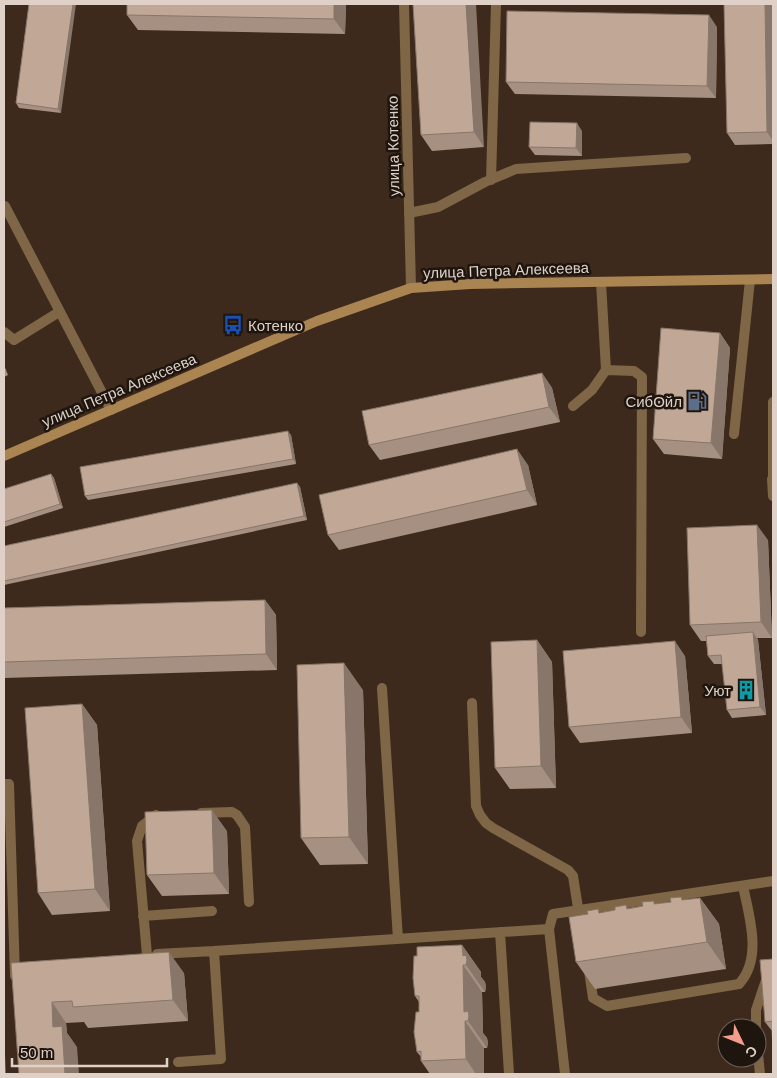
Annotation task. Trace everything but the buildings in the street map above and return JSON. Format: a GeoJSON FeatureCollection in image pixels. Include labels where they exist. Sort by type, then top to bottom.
{"type":"FeatureCollection","features":[{"type":"Feature","properties":{"kind":"street","name":"улица Котенко"},"geometry":{"type":"LineString","coordinates":[[404,4],[411,288]]}},
{"type":"Feature","properties":{"kind":"street"},"geometry":{"type":"LineString","coordinates":[[491,180],[496,4]]}},
{"type":"Feature","properties":{"kind":"street"},"geometry":{"type":"LineString","coordinates":[[409,213],[438,206],[516,169],[686,158]]}},
{"type":"Feature","properties":{"kind":"street"},"geometry":{"type":"LineString","coordinates":[[5,206],[111,410]]}},
{"type":"Feature","properties":{"kind":"street","name":"улица Петра Алексеева"},"geometry":{"type":"LineString","coordinates":[[4,456],[317,321],[411,288],[773,279]]}},
{"type":"Feature","properties":{"kind":"street"},"geometry":{"type":"LineString","coordinates":[[734,434],[750,280]]}},
{"type":"Feature","properties":{"kind":"street"},"geometry":{"type":"LineString","coordinates":[[573,406],[592,390],[606,370],[601,282]]}},
{"type":"Feature","properties":{"kind":"street"},"geometry":{"type":"LineString","coordinates":[[4,332],[14,340],[59,312]]}},
{"type":"Feature","properties":{"kind":"street"},"geometry":{"type":"LineString","coordinates":[[606,370],[634,371],[642,377],[640,632]]}},
{"type":"Feature","properties":{"kind":"street"},"geometry":{"type":"LineString","coordinates":[[773,402],[773,496]]}},
{"type":"Feature","properties":{"kind":"street"},"geometry":{"type":"LineString","coordinates":[[382,688],[398,939]]}},
{"type":"Feature","properties":{"kind":"street"},"geometry":{"type":"LineString","coordinates":[[472,703],[476,806],[480,815],[486,824],[568,870],[573,876],[583,939]]}},
{"type":"Feature","properties":{"kind":"street"},"geometry":{"type":"LineString","coordinates":[[4,784],[9,784],[18,963],[16,991]]}},
{"type":"Feature","properties":{"kind":"street"},"geometry":{"type":"LineString","coordinates":[[193,814],[232,812],[245,827],[249,902]]}},
{"type":"Feature","properties":{"kind":"street"},"geometry":{"type":"LineString","coordinates":[[164,815],[154,816],[148,820],[138,833],[137,841],[144,916],[142,955],[549,929]]}},
{"type":"Feature","properties":{"kind":"street"},"geometry":{"type":"LineString","coordinates":[[565,1074],[549,929],[553,914],[773,881]]}},
{"type":"Feature","properties":{"kind":"street"},"geometry":{"type":"LineString","coordinates":[[587,958],[593,998],[607,1006],[739,984],[744,978],[754,945],[743,886]]}},
{"type":"Feature","properties":{"kind":"street"},"geometry":{"type":"LineString","coordinates":[[144,916],[212,911]]}},
{"type":"Feature","properties":{"kind":"street"},"geometry":{"type":"LineString","coordinates":[[500,932],[509,1074]]}},
{"type":"Feature","properties":{"kind":"street"},"geometry":{"type":"LineString","coordinates":[[178,1062],[221,1059],[214,951]]}},
{"type":"Feature","properties":{"kind":"street"},"geometry":{"type":"LineString","coordinates":[[756,1018],[756,1010],[767,977],[773,974]]}},
{"type":"Feature","properties":{"kind":"place","name":"Котенко"},"geometry":{"type":"Point","coordinates":[233,325]}},
{"type":"Feature","properties":{"kind":"place","name":"СибОйл"},"geometry":{"type":"Point","coordinates":[697,401]}},
{"type":"Feature","properties":{"kind":"place","name":"Уют"},"geometry":{"type":"Point","coordinates":[746,690]}}]}
